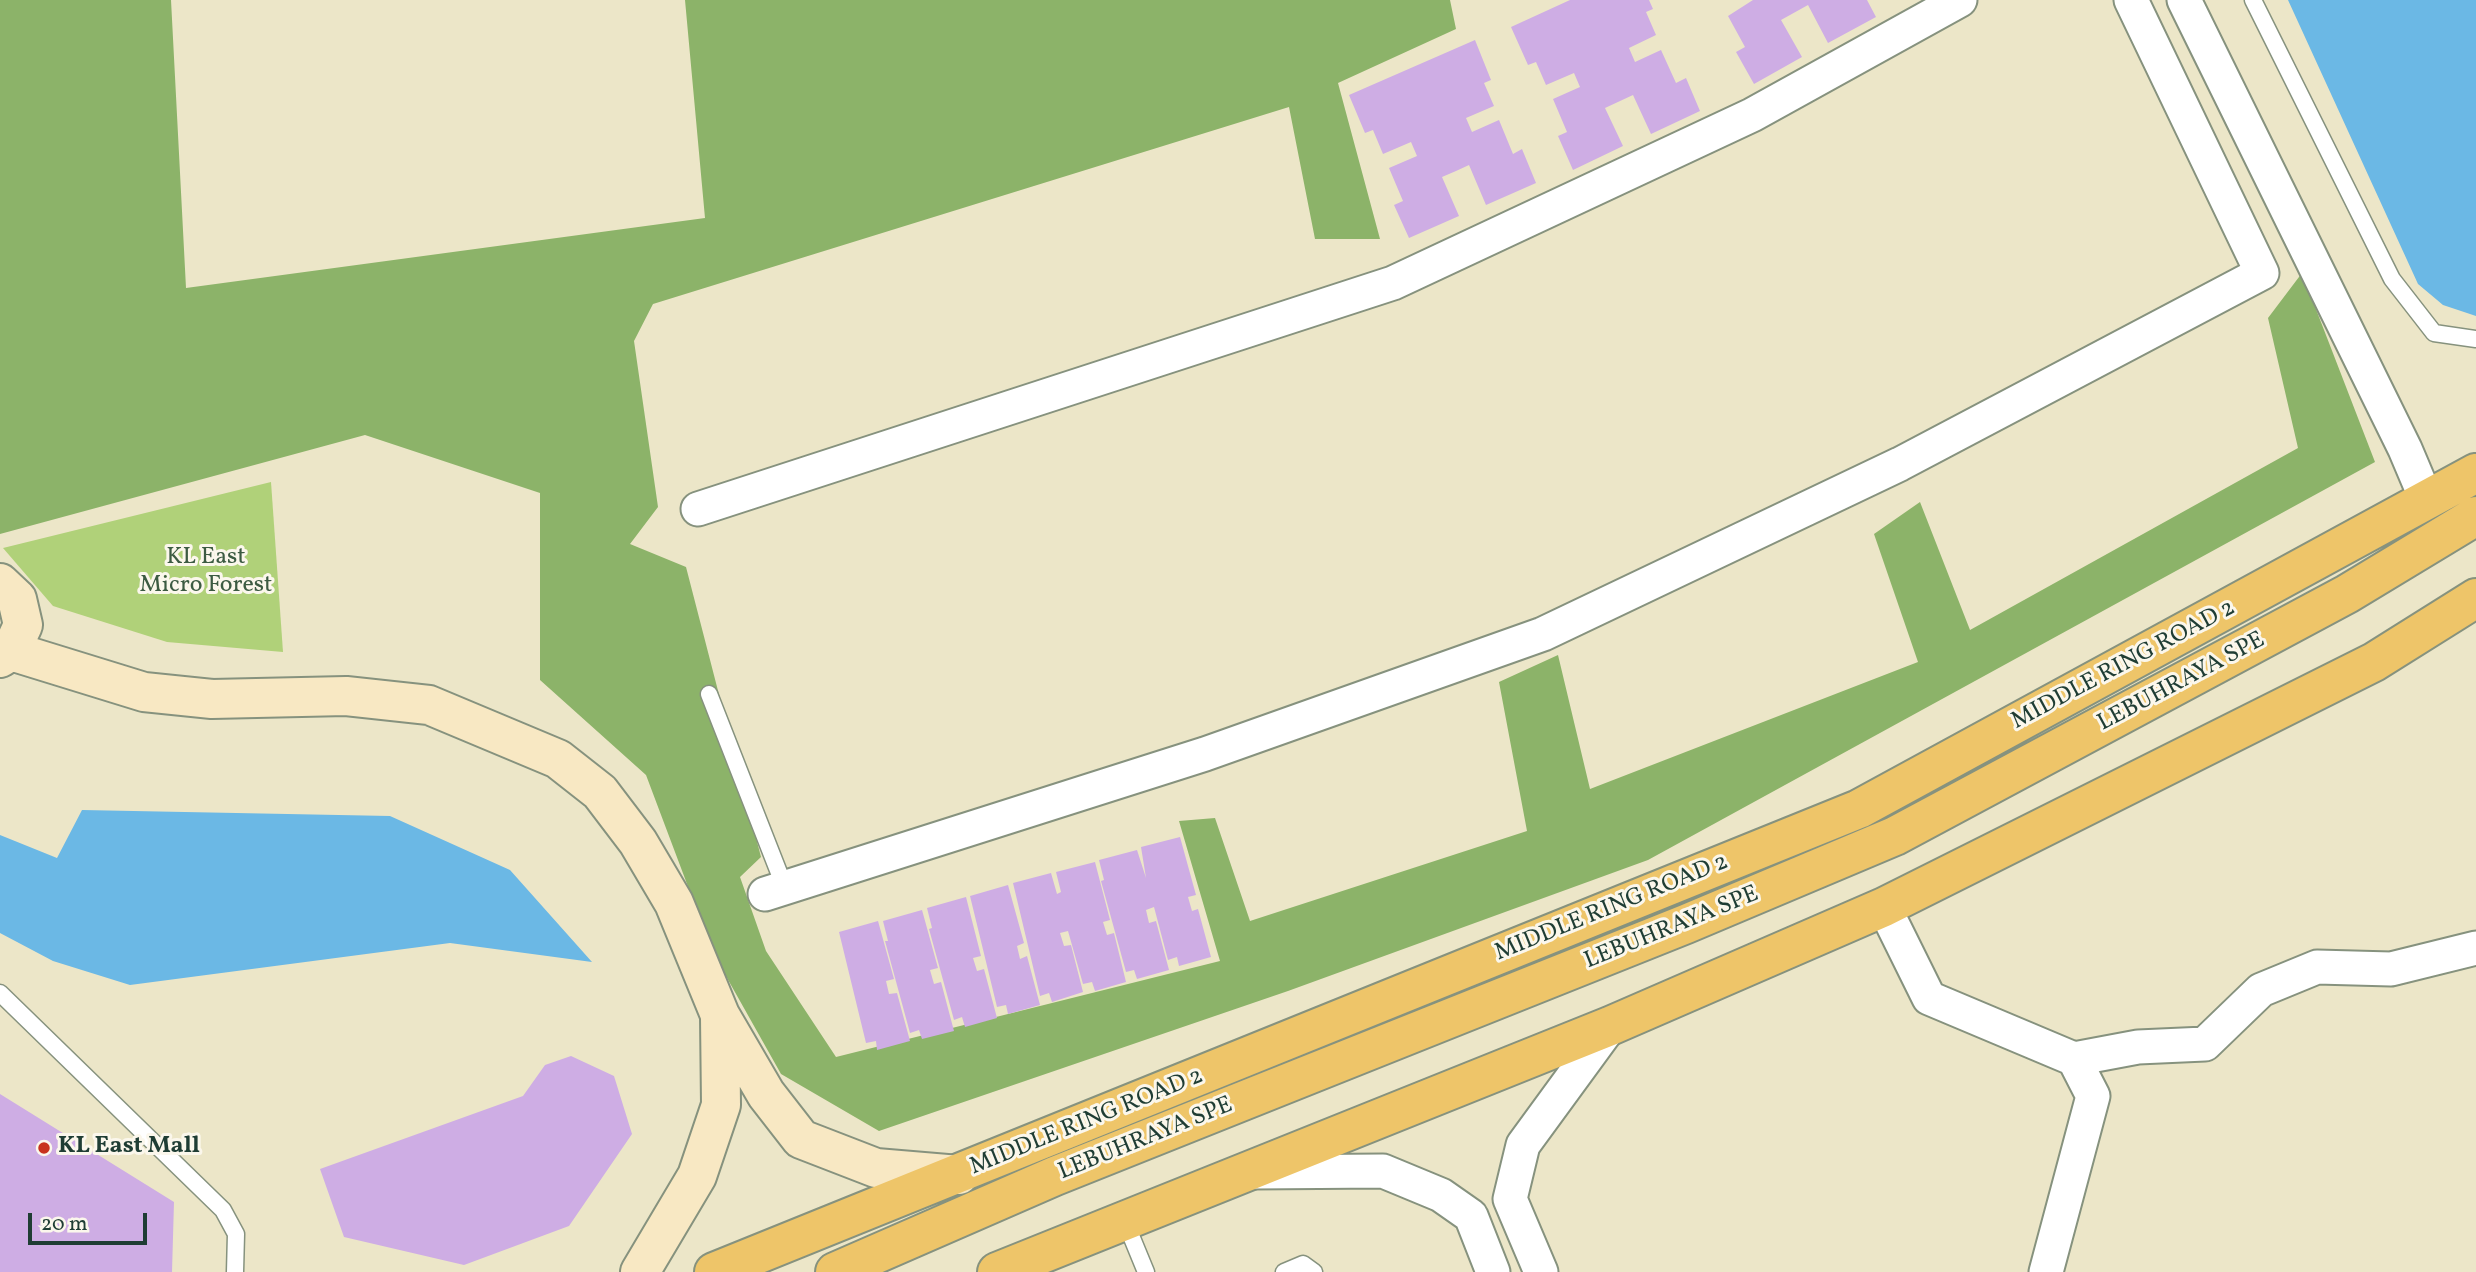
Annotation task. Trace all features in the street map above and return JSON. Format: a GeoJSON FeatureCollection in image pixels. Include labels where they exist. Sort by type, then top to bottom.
{"type":"FeatureCollection","features":[{"type":"Feature","properties":{"kind":"highway","name":"MIDDLE RING ROAD 2"},"geometry":{"type":"LineString","coordinates":[[714,1272],[1859,809],[2476,473]]}},
{"type":"Feature","properties":{"kind":"highway","name":"LEBUHRAYA SPE"},"geometry":{"type":"LineString","coordinates":[[845,1267],[1055,1176],[1673,929],[1895,836],[2347,594],[2476,516]]}},
{"type":"Feature","properties":{"kind":"highway"},"geometry":{"type":"LineString","coordinates":[[998,1272],[1610,1026],[1884,907],[2374,662],[2476,598]]}},
{"type":"Feature","properties":{"kind":"street"},"geometry":{"type":"LineString","coordinates":[[698,509],[1393,283],[1752,115],[1960,0]]}},
{"type":"Feature","properties":{"kind":"street"},"geometry":{"type":"LineString","coordinates":[[775,891],[1205,754],[1543,634],[1900,464],[2262,273],[2132,0]]}},
{"type":"Feature","properties":{"kind":"street"},"geometry":{"type":"LineString","coordinates":[[2184,0],[2405,449],[2427,502]]}},
{"type":"Feature","properties":{"kind":"street"},"geometry":{"type":"LineString","coordinates":[[0,583],[17,598],[23,625],[5,654],[144,692],[212,699],[346,696],[429,705],[558,759],[600,792],[638,842],[674,903],[720,1015],[766,1094],[801,1139],[876,1168],[959,1175]]}},
{"type":"Feature","properties":{"kind":"street"},"geometry":{"type":"LineString","coordinates":[[1884,907],[1929,998],[2074,1059],[2138,1047],[2205,1044],[2261,990],[2317,967],[2390,969],[2476,948]]}},
{"type":"Feature","properties":{"kind":"street"},"geometry":{"type":"LineString","coordinates":[[640,1272],[697,1176],[721,1105],[720,1015]]}},
{"type":"Feature","properties":{"kind":"street"},"geometry":{"type":"LineString","coordinates":[[1541,1272],[1510,1199],[1523,1145],[1610,1026]]}},
{"type":"Feature","properties":{"kind":"street"},"geometry":{"type":"LineString","coordinates":[[2046,1272],[2093,1096],[2074,1059]]}},
{"type":"Feature","properties":{"kind":"street"},"geometry":{"type":"LineString","coordinates":[[1244,1172],[1383,1171],[1441,1195],[1471,1216],[1493,1272]]}},
{"type":"Feature","properties":{"kind":"lane"},"geometry":{"type":"LineString","coordinates":[[2253,0],[2392,279],[2434,333],[2476,339]]}},
{"type":"Feature","properties":{"kind":"lane"},"geometry":{"type":"LineString","coordinates":[[709,694],[775,891]]}},
{"type":"Feature","properties":{"kind":"lane"},"geometry":{"type":"LineString","coordinates":[[0,993],[223,1210],[236,1234],[235,1272]]}},
{"type":"Feature","properties":{"kind":"lane"},"geometry":{"type":"LineString","coordinates":[[1125,1221],[1146,1272]]}},
{"type":"Feature","properties":{"kind":"lane"},"geometry":{"type":"LineString","coordinates":[[1284,1272],[1303,1264],[1314,1272]]}},
{"type":"Feature","properties":{"kind":"green space"},"geometry":{"type":"Polygon","coordinates":[[[0,0],[171,0],[186,288],[705,218],[685,0],[1450,0],[1456,29],[1338,83],[1380,239],[1315,239],[1289,107],[653,304],[634,341],[658,507],[630,544],[686,567],[761,857],[740,877],[766,951],[836,1057],[1220,961],[1179,821],[1215,818],[1250,921],[1527,831],[1499,682],[1558,655],[1590,789],[1918,662],[1874,534],[1920,502],[1970,630],[2298,448],[2268,318],[2302,273],[2375,462],[1648,860],[1288,991],[879,1131],[781,1074],[713,953],[646,775],[540,680],[540,493],[365,435],[0,534],[0,0]]]}},
{"type":"Feature","properties":{"kind":"green space","name":"KL East Micro Forest"},"geometry":{"type":"Polygon","coordinates":[[[271,482],[283,652],[167,642],[53,606],[3,548],[271,482]]]}},
{"type":"Feature","properties":{"kind":"water"},"geometry":{"type":"Polygon","coordinates":[[[2288,0],[2476,0],[2476,316],[2443,305],[2418,284],[2288,0]]]}},
{"type":"Feature","properties":{"kind":"water"},"geometry":{"type":"Polygon","coordinates":[[[82,810],[390,816],[510,870],[592,962],[450,943],[130,985],[53,961],[0,933],[0,835],[57,858],[82,810]]]}},
{"type":"Feature","properties":{"kind":"building"},"geometry":{"type":"Polygon","coordinates":[[[1570,0],[1649,0],[1653,9],[1646,12],[1656,35],[1629,48],[1635,62],[1661,50],[1676,83],[1686,78],[1700,111],[1651,134],[1633,95],[1605,108],[1623,146],[1573,170],[1558,136],[1567,132],[1553,99],[1580,87],[1574,73],[1546,85],[1536,62],[1528,65],[1511,27],[1570,0]]]}},
{"type":"Feature","properties":{"kind":"building"},"geometry":{"type":"Polygon","coordinates":[[[1753,0],[1867,0],[1876,17],[1828,43],[1808,5],[1781,20],[1802,57],[1754,84],[1736,52],[1745,47],[1728,16],[1753,0]]]}},
{"type":"Feature","properties":{"kind":"building"},"geometry":{"type":"Polygon","coordinates":[[[1475,40],[1491,80],[1484,83],[1494,106],[1466,118],[1472,132],[1499,120],[1513,154],[1522,149],[1536,183],[1486,205],[1469,165],[1442,177],[1459,216],[1409,238],[1394,205],[1403,201],[1389,168],[1417,156],[1411,142],[1383,154],[1373,130],[1365,133],[1349,95],[1475,40]]]}},
{"type":"Feature","properties":{"kind":"building"},"geometry":{"type":"Polygon","coordinates":[[[1180,837],[1196,895],[1188,897],[1192,911],[1198,909],[1211,957],[1179,966],[1177,957],[1168,960],[1154,907],[1146,910],[1149,923],[1156,921],[1169,970],[1137,979],[1134,970],[1126,972],[1101,881],[1104,880],[1099,860],[1137,850],[1146,878],[1141,847],[1180,837]]]}},
{"type":"Feature","properties":{"kind":"building"},"geometry":{"type":"Polygon","coordinates":[[[1095,862],[1110,920],[1103,922],[1107,935],[1114,933],[1126,982],[1095,991],[1092,982],[1083,984],[1068,931],[1060,933],[1064,946],[1071,945],[1083,992],[1052,1002],[1049,993],[1040,996],[1013,883],[1051,873],[1057,894],[1061,892],[1056,872],[1095,862]]]}},
{"type":"Feature","properties":{"kind":"building"},"geometry":{"type":"Polygon","coordinates":[[[1008,885],[1024,943],[1017,946],[1020,959],[1027,956],[1040,1005],[1008,1014],[1006,1005],[997,1007],[970,896],[1008,885]]]}},
{"type":"Feature","properties":{"kind":"building"},"geometry":{"type":"Polygon","coordinates":[[[966,897],[981,956],[973,958],[977,971],[984,969],[997,1018],[965,1027],[962,1017],[954,1020],[929,929],[932,928],[927,908],[966,897]]]}},
{"type":"Feature","properties":{"kind":"building"},"geometry":{"type":"Polygon","coordinates":[[[922,910],[938,968],[930,970],[934,984],[941,982],[954,1031],[922,1039],[919,1030],[910,1033],[885,941],[888,941],[883,921],[922,910]]]}},
{"type":"Feature","properties":{"kind":"building"},"geometry":{"type":"Polygon","coordinates":[[[878,921],[894,979],[886,981],[889,994],[897,993],[910,1041],[877,1050],[876,1041],[866,1043],[839,932],[878,921]]]}},
{"type":"Feature","properties":{"kind":"building"},"geometry":{"type":"Polygon","coordinates":[[[571,1056],[614,1076],[632,1134],[569,1226],[464,1265],[344,1237],[320,1169],[523,1096],[545,1065],[571,1056]]]}},
{"type":"Feature","properties":{"kind":"building","name":"KL East Mall"},"geometry":{"type":"Polygon","coordinates":[[[0,1094],[174,1202],[172,1272],[0,1272],[0,1094]]]}},
{"type":"Feature","properties":{"kind":"place","name":"KL East Mall"},"geometry":{"type":"Point","coordinates":[44,1148]}}]}
